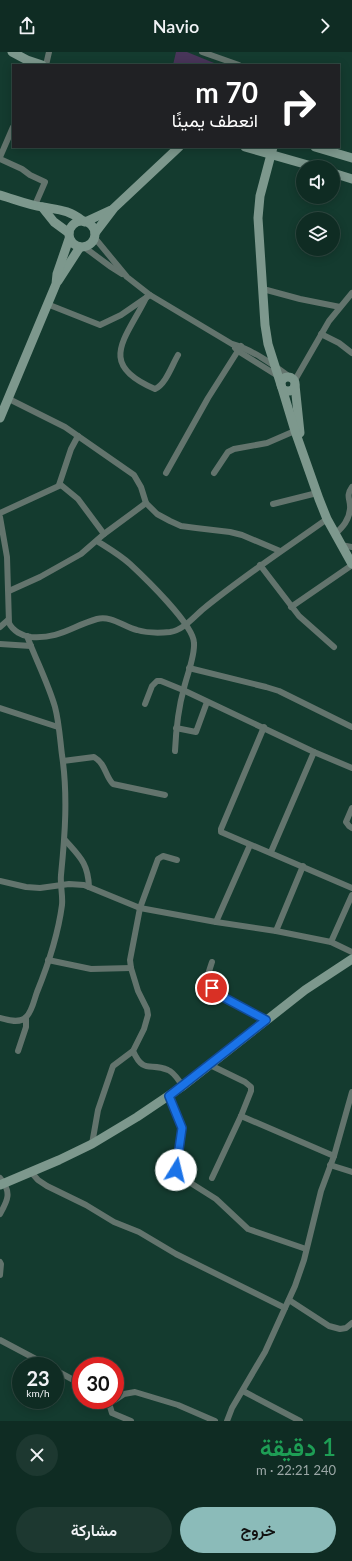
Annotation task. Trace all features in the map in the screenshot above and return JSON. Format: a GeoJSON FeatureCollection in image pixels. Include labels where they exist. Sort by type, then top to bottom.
{"type":"FeatureCollection","features":[{"type":"Feature","properties":{"kind":"main road"},"geometry":{"type":"LineString","coordinates":[[12,52],[38,64]]}},
{"type":"Feature","properties":{"kind":"main road"},"geometry":{"type":"LineString","coordinates":[[164,162],[171,148]]}},
{"type":"Feature","properties":{"kind":"main road"},"geometry":{"type":"LineString","coordinates":[[0,418],[56,284],[82,247],[88,245],[114,208],[178,148]]}},
{"type":"Feature","properties":{"kind":"main road"},"geometry":{"type":"LineString","coordinates":[[252,148],[272,151],[296,160]]}},
{"type":"Feature","properties":{"kind":"main road"},"geometry":{"type":"LineString","coordinates":[[317,148],[352,158]]}},
{"type":"Feature","properties":{"kind":"main road"},"geometry":{"type":"LineString","coordinates":[[272,151],[260,196],[259,206],[259,239],[266,331],[268,344],[275,366],[287,382],[297,430]]}},
{"type":"Feature","properties":{"kind":"main road"},"geometry":{"type":"LineString","coordinates":[[340,175],[352,179]]}},
{"type":"Feature","properties":{"kind":"main road"},"geometry":{"type":"LineString","coordinates":[[0,195],[38,206],[70,212],[84,222],[90,224],[94,235]]}},
{"type":"Feature","properties":{"kind":"main road"},"geometry":{"type":"LineString","coordinates":[[38,206],[69,236],[72,243],[82,247]]}},
{"type":"Feature","properties":{"kind":"main road"},"geometry":{"type":"LineString","coordinates":[[56,284],[57,274],[74,224],[84,222],[114,208]]}},
{"type":"Feature","properties":{"kind":"main road"},"geometry":{"type":"LineString","coordinates":[[287,382],[297,430],[317,493],[327,519],[352,565]]}},
{"type":"Feature","properties":{"kind":"main road"},"geometry":{"type":"LineString","coordinates":[[1,1182],[31,1172],[92,1144],[137,1117],[183,1086],[266,1020],[352,958]]}},
{"type":"Feature","properties":{"kind":"street"},"geometry":{"type":"LineString","coordinates":[[46,64],[49,52]]}},
{"type":"Feature","properties":{"kind":"street"},"geometry":{"type":"LineString","coordinates":[[202,52],[237,64]]}},
{"type":"Feature","properties":{"kind":"street"},"geometry":{"type":"LineString","coordinates":[[12,129],[0,158],[22,168],[30,175],[45,182],[38,206]]}},
{"type":"Feature","properties":{"kind":"street"},"geometry":{"type":"LineString","coordinates":[[94,235],[110,258],[127,277],[148,296],[232,344],[287,382],[340,307],[352,293]]}},
{"type":"Feature","properties":{"kind":"street"},"geometry":{"type":"LineString","coordinates":[[82,247],[127,277]]}},
{"type":"Feature","properties":{"kind":"street"},"geometry":{"type":"LineString","coordinates":[[263,289],[300,299],[340,307]]}},
{"type":"Feature","properties":{"kind":"street"},"geometry":{"type":"LineString","coordinates":[[47,304],[100,326],[121,315],[148,296]]}},
{"type":"Feature","properties":{"kind":"street"},"geometry":{"type":"LineString","coordinates":[[148,296],[120,348],[120,361],[124,369],[129,374],[155,389],[164,381],[178,355]]}},
{"type":"Feature","properties":{"kind":"street"},"geometry":{"type":"LineString","coordinates":[[321,334],[339,343],[352,353]]}},
{"type":"Feature","properties":{"kind":"street"},"geometry":{"type":"LineString","coordinates":[[239,349],[275,366]]}},
{"type":"Feature","properties":{"kind":"street"},"geometry":{"type":"LineString","coordinates":[[166,473],[239,349]]}},
{"type":"Feature","properties":{"kind":"street"},"geometry":{"type":"LineString","coordinates":[[9,399],[50,419],[78,436],[134,475],[141,487],[146,503],[157,514],[181,526],[230,532],[242,535],[280,551]]}},
{"type":"Feature","properties":{"kind":"street"},"geometry":{"type":"LineString","coordinates":[[214,473],[228,452],[234,449],[267,444],[297,430]]}},
{"type":"Feature","properties":{"kind":"street"},"geometry":{"type":"LineString","coordinates":[[59,485],[71,449],[78,436]]}},
{"type":"Feature","properties":{"kind":"street"},"geometry":{"type":"LineString","coordinates":[[0,513],[59,485],[64,486],[78,499],[104,534]]}},
{"type":"Feature","properties":{"kind":"street"},"geometry":{"type":"LineString","coordinates":[[335,534],[346,523],[350,508],[348,493],[352,487]]}},
{"type":"Feature","properties":{"kind":"street"},"geometry":{"type":"LineString","coordinates":[[274,504],[317,493]]}},
{"type":"Feature","properties":{"kind":"street"},"geometry":{"type":"LineString","coordinates":[[9,591],[51,571],[81,554],[104,534],[146,503]]}},
{"type":"Feature","properties":{"kind":"street"},"geometry":{"type":"LineString","coordinates":[[0,517],[7,557],[9,591],[8,620],[10,626],[14,630],[27,636],[44,638],[54,636],[102,618],[112,620],[139,631],[172,632],[186,625],[220,595],[260,565],[327,519]]}},
{"type":"Feature","properties":{"kind":"street"},"geometry":{"type":"LineString","coordinates":[[97,541],[129,563],[144,577],[186,625],[194,642],[176,728],[175,751]]}},
{"type":"Feature","properties":{"kind":"street"},"geometry":{"type":"LineString","coordinates":[[341,544],[352,547]]}},
{"type":"Feature","properties":{"kind":"street"},"geometry":{"type":"LineString","coordinates":[[260,565],[290,607],[334,647]]}},
{"type":"Feature","properties":{"kind":"street"},"geometry":{"type":"LineString","coordinates":[[290,607],[352,565]]}},
{"type":"Feature","properties":{"kind":"street"},"geometry":{"type":"LineString","coordinates":[[0,627],[8,620]]}},
{"type":"Feature","properties":{"kind":"street"},"geometry":{"type":"LineString","coordinates":[[18,1051],[26,1027],[26,1018],[40,985],[56,936],[62,906],[60,885],[65,840],[66,794],[55,707],[27,636]]}},
{"type":"Feature","properties":{"kind":"street"},"geometry":{"type":"LineString","coordinates":[[0,644],[31,646]]}},
{"type":"Feature","properties":{"kind":"street"},"geometry":{"type":"LineString","coordinates":[[189,668],[279,691],[352,727]]}},
{"type":"Feature","properties":{"kind":"street"},"geometry":{"type":"LineString","coordinates":[[145,704],[152,686],[157,681],[161,681],[352,768]]}},
{"type":"Feature","properties":{"kind":"street"},"geometry":{"type":"LineString","coordinates":[[176,728],[196,732],[207,702]]}},
{"type":"Feature","properties":{"kind":"street"},"geometry":{"type":"LineString","coordinates":[[0,708],[58,727]]}},
{"type":"Feature","properties":{"kind":"street"},"geometry":{"type":"LineString","coordinates":[[264,727],[220,829],[222,833],[270,852],[352,888]]}},
{"type":"Feature","properties":{"kind":"street"},"geometry":{"type":"LineString","coordinates":[[270,852],[314,752]]}},
{"type":"Feature","properties":{"kind":"street"},"geometry":{"type":"LineString","coordinates":[[63,761],[94,757],[104,766],[109,780],[113,784],[165,795]]}},
{"type":"Feature","properties":{"kind":"street"},"geometry":{"type":"LineString","coordinates":[[352,808],[346,822],[352,828]]}},
{"type":"Feature","properties":{"kind":"street"},"geometry":{"type":"LineString","coordinates":[[65,840],[84,862],[88,870],[89,887]]}},
{"type":"Feature","properties":{"kind":"street"},"geometry":{"type":"LineString","coordinates":[[216,922],[250,845]]}},
{"type":"Feature","properties":{"kind":"street"},"geometry":{"type":"LineString","coordinates":[[92,1144],[98,1110],[113,1066],[133,1050],[144,1029],[148,1015],[138,992],[131,968],[130,954],[140,908],[158,859],[163,856],[178,860]]}},
{"type":"Feature","properties":{"kind":"street"},"geometry":{"type":"LineString","coordinates":[[276,931],[303,866]]}},
{"type":"Feature","properties":{"kind":"street"},"geometry":{"type":"LineString","coordinates":[[0,881],[26,887],[78,884],[140,908],[331,942],[352,952]]}},
{"type":"Feature","properties":{"kind":"street"},"geometry":{"type":"LineString","coordinates":[[331,942],[352,895]]}},
{"type":"Feature","properties":{"kind":"street"},"geometry":{"type":"LineString","coordinates":[[48,960],[91,969],[131,968]]}},
{"type":"Feature","properties":{"kind":"street"},"geometry":{"type":"LineString","coordinates":[[212,962],[208,982],[216,992],[266,1020]]}},
{"type":"Feature","properties":{"kind":"street"},"geometry":{"type":"LineString","coordinates":[[0,1018],[9,1021],[26,1018]]}},
{"type":"Feature","properties":{"kind":"street"},"geometry":{"type":"LineString","coordinates":[[133,1050],[139,1062],[144,1066],[168,1070],[183,1086]]}},
{"type":"Feature","properties":{"kind":"street"},"geometry":{"type":"LineString","coordinates":[[210,1065],[246,1082],[251,1087],[251,1091],[241,1116],[212,1178]]}},
{"type":"Feature","properties":{"kind":"street"},"geometry":{"type":"LineString","coordinates":[[227,1421],[265,1352],[289,1300],[300,1271],[321,1191],[334,1156],[352,1092]]}},
{"type":"Feature","properties":{"kind":"street"},"geometry":{"type":"LineString","coordinates":[[169,1096],[182,1128],[176,1170],[178,1175],[216,1199],[248,1229],[306,1249]]}},
{"type":"Feature","properties":{"kind":"street"},"geometry":{"type":"LineString","coordinates":[[241,1116],[334,1156]]}},
{"type":"Feature","properties":{"kind":"street"},"geometry":{"type":"LineString","coordinates":[[330,1165],[352,1172]]}},
{"type":"Feature","properties":{"kind":"street"},"geometry":{"type":"LineString","coordinates":[[31,1172],[38,1180],[47,1186],[86,1205],[114,1222],[139,1232],[176,1254],[285,1308]]}},
{"type":"Feature","properties":{"kind":"street"},"geometry":{"type":"LineString","coordinates":[[0,1214],[8,1198],[8,1192],[1,1182]]}},
{"type":"Feature","properties":{"kind":"street"},"geometry":{"type":"LineString","coordinates":[[0,1262],[0,1275]]}},
{"type":"Feature","properties":{"kind":"street"},"geometry":{"type":"LineString","coordinates":[[289,1300],[335,1328],[346,1328],[352,1323]]}},
{"type":"Feature","properties":{"kind":"street"},"geometry":{"type":"LineString","coordinates":[[0,1340],[31,1357]]}},
{"type":"Feature","properties":{"kind":"street"},"geometry":{"type":"LineString","coordinates":[[243,1391],[300,1421]]}},
{"type":"Feature","properties":{"kind":"street"},"geometry":{"type":"LineString","coordinates":[[124,1394],[135,1392],[178,1405],[214,1421]]}},
{"type":"Feature","properties":{"kind":"street"},"geometry":{"type":"LineString","coordinates":[[111,1409],[112,1413],[131,1421]]}},
{"type":"Feature","properties":{"kind":"shaded area"},"geometry":{"type":"Polygon","coordinates":[[[176,52],[187,52],[217,64],[173,64],[176,52]]]}},
{"type":"Feature","properties":{"kind":"route"},"geometry":{"type":"LineString","coordinates":[[176,1170],[182,1124],[169,1096],[266,1020],[223,997],[212,988]]}}]}
